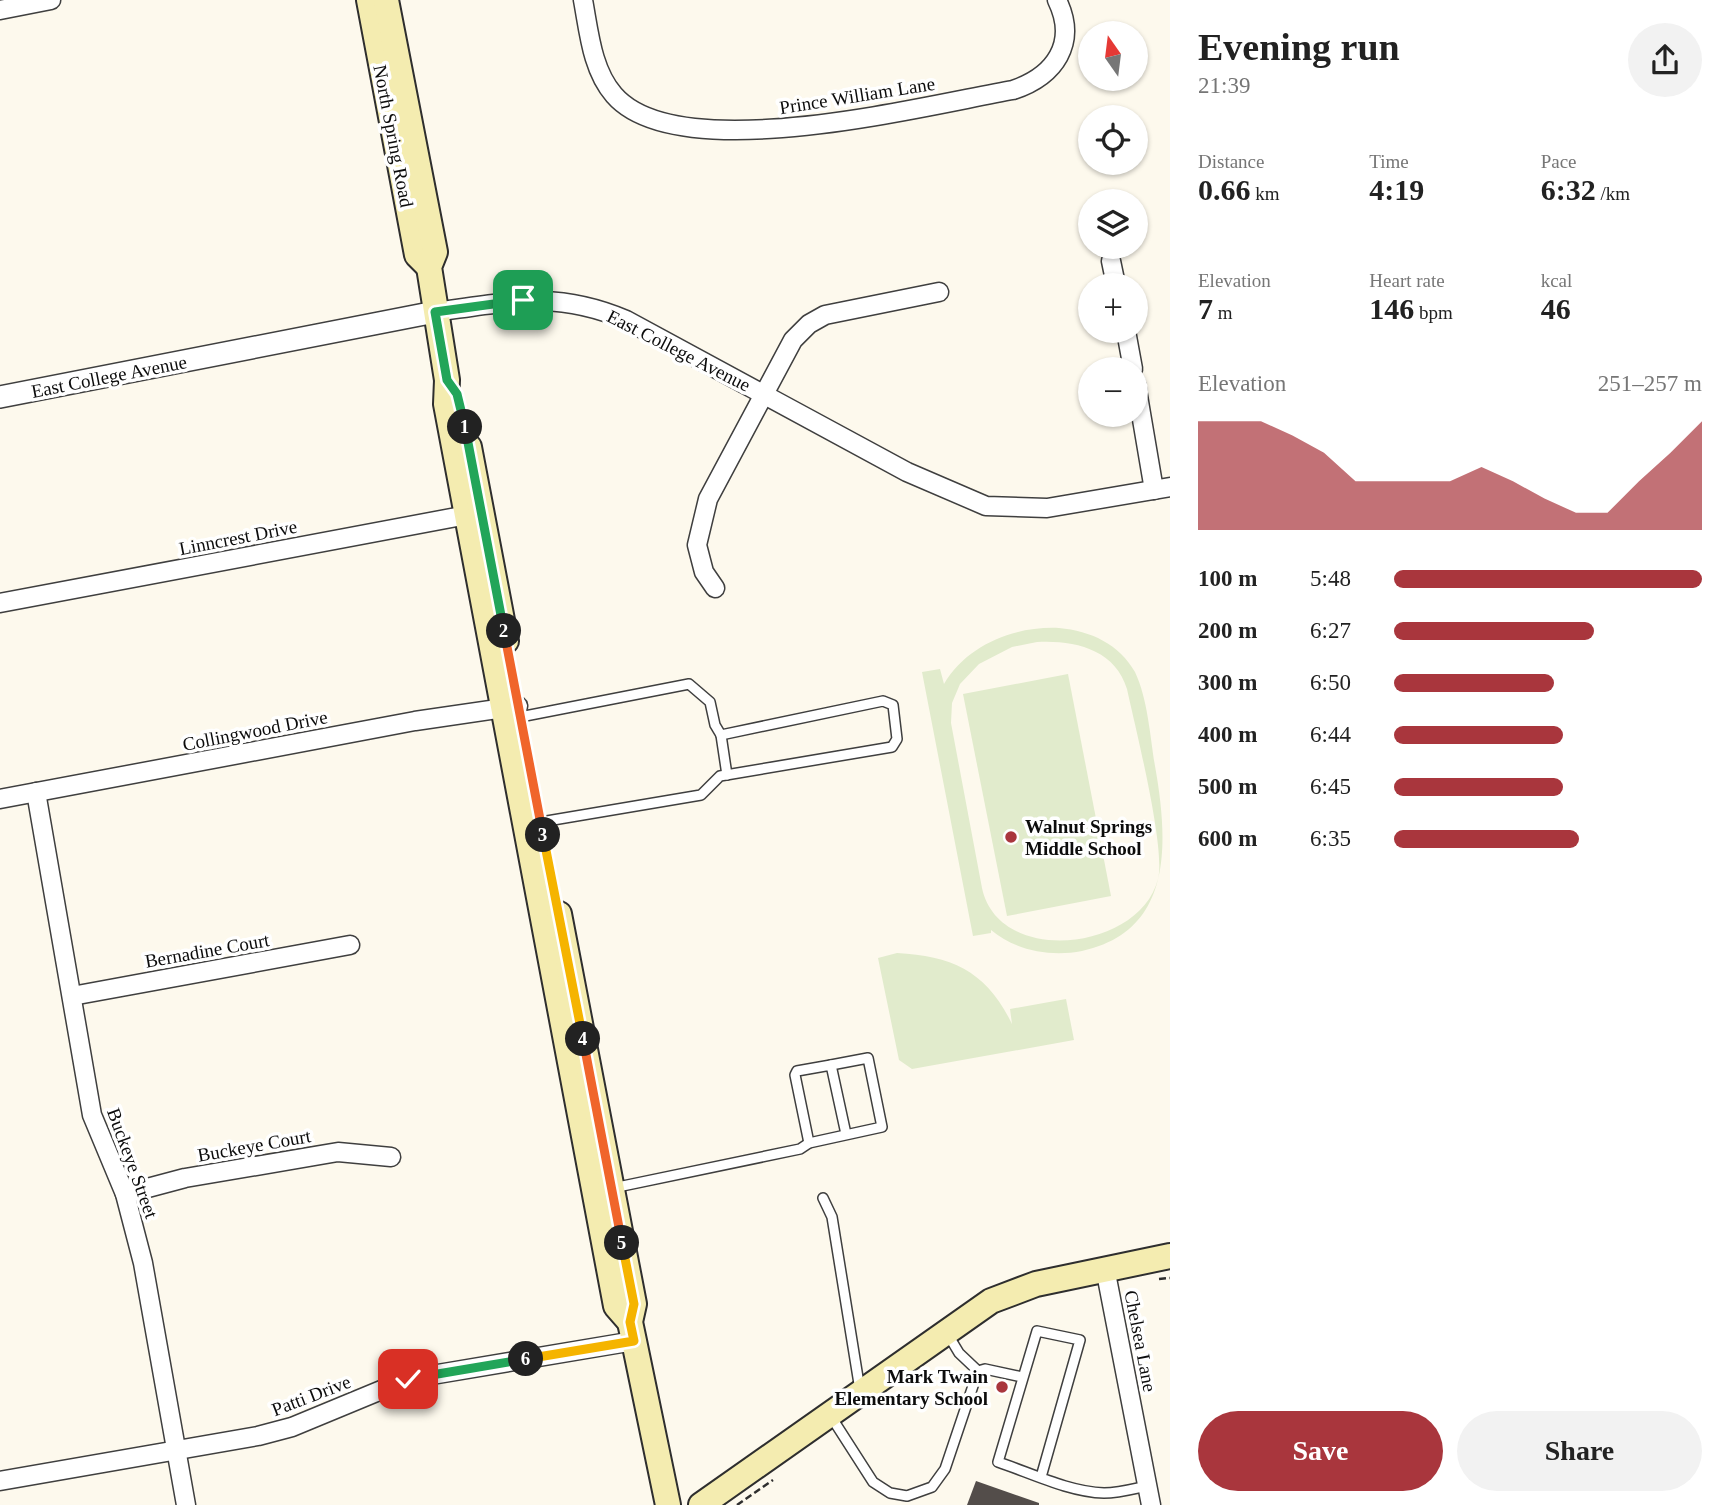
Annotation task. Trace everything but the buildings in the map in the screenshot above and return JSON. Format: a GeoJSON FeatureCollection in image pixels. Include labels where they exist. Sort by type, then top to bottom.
{"type":"FeatureCollection","features":[{"type":"Feature","properties":{"kind":"main road","name":"North Spring Road"},"geometry":{"type":"LineString","coordinates":[[369,0],[416,255],[429,267]]}},
{"type":"Feature","properties":{"kind":"main road","name":"North Spring Road"},"geometry":{"type":"LineString","coordinates":[[386,0],[435,252],[429,267],[447,380],[457,394],[474,514],[535,820],[603,1190],[634,1304],[632,1331],[668,1505]]}},
{"type":"Feature","properties":{"kind":"main road"},"geometry":{"type":"LineString","coordinates":[[701,1505],[945,1331],[1010,1293],[1105,1268],[1170,1256]]}},
{"type":"Feature","properties":{"kind":"street"},"geometry":{"type":"LineString","coordinates":[[0,10],[51,0]]}},
{"type":"Feature","properties":{"kind":"street","name":"Prince William Lane"},"geometry":{"type":"LineString","coordinates":[[583,0],[601,78],[615,97],[634,112],[680,125],[787,130],[1013,90],[1032,83],[1049,71],[1066,40],[1064,14],[1057,0]]}},
{"type":"Feature","properties":{"kind":"street"},"geometry":{"type":"LineString","coordinates":[[1111,261],[1114,273]]}},
{"type":"Feature","properties":{"kind":"street"},"geometry":{"type":"LineString","coordinates":[[715,588],[704,572],[697,545],[708,499],[793,340],[809,324],[842,310],[939,292]]}},
{"type":"Feature","properties":{"kind":"street","name":"East College Avenue"},"geometry":{"type":"LineString","coordinates":[[0,397],[435,312],[523,300],[562,300],[597,308],[945,491],[986,506],[1047,508],[1162,488]]}},
{"type":"Feature","properties":{"kind":"street"},"geometry":{"type":"LineString","coordinates":[[1147,427],[1162,488]]}},
{"type":"Feature","properties":{"kind":"street","name":"Linncrest Drive"},"geometry":{"type":"LineString","coordinates":[[0,603],[474,514]]}},
{"type":"Feature","properties":{"kind":"street","name":"Collingwood Drive"},"geometry":{"type":"LineString","coordinates":[[0,799],[415,721],[514,710]]}},
{"type":"Feature","properties":{"kind":"street","name":"Buckeye Street"},"geometry":{"type":"LineString","coordinates":[[36,792],[92,1115],[125,1194],[143,1263],[186,1505]]}},
{"type":"Feature","properties":{"kind":"street","name":"Bernadine Court"},"geometry":{"type":"LineString","coordinates":[[72,996],[350,946]]}},
{"type":"Feature","properties":{"kind":"street","name":"Buckeye Court"},"geometry":{"type":"LineString","coordinates":[[125,1194],[185,1178],[338,1152],[391,1157]]}},
{"type":"Feature","properties":{"kind":"street","name":"Chelsea Lane"},"geometry":{"type":"LineString","coordinates":[[1105,1268],[1151,1505]]}},
{"type":"Feature","properties":{"kind":"street","name":"Patti Drive"},"geometry":{"type":"LineString","coordinates":[[0,1481],[177,1451],[292,1427],[408,1379],[632,1331]]}},
{"type":"Feature","properties":{"kind":"lane"},"geometry":{"type":"LineString","coordinates":[[514,710],[689,684],[710,702],[715,725],[721,735],[727,775]]}},
{"type":"Feature","properties":{"kind":"lane"},"geometry":{"type":"LineString","coordinates":[[535,820],[701,795],[720,776],[892,747],[897,739],[893,705],[883,701],[721,735]]}},
{"type":"Feature","properties":{"kind":"lane"},"geometry":{"type":"LineString","coordinates":[[603,1190],[800,1149],[809,1143],[882,1127],[868,1058],[795,1072],[809,1143]]}},
{"type":"Feature","properties":{"kind":"lane"},"geometry":{"type":"LineString","coordinates":[[831,1065],[846,1135]]}},
{"type":"Feature","properties":{"kind":"lane"},"geometry":{"type":"LineString","coordinates":[[823,1198],[832,1217],[860,1391]]}},
{"type":"Feature","properties":{"kind":"lane"},"geometry":{"type":"LineString","coordinates":[[945,1331],[959,1353],[978,1371]]}},
{"type":"Feature","properties":{"kind":"lane"},"geometry":{"type":"LineString","coordinates":[[1041,1477],[1080,1340],[1037,1331],[998,1462],[1041,1477],[1106,1493],[1147,1486]]}},
{"type":"Feature","properties":{"kind":"lane"},"geometry":{"type":"LineString","coordinates":[[978,1371],[985,1369],[1022,1377]]}},
{"type":"Feature","properties":{"kind":"lane"},"geometry":{"type":"LineString","coordinates":[[829,1413],[873,1482],[890,1493],[907,1496],[932,1487],[945,1469],[978,1371]]}},
{"type":"Feature","properties":{"kind":"green space"},"geometry":{"type":"Polygon","coordinates":[[[1059,628],[1093,636],[1121,654],[1135,672],[1146,706],[1160,797],[1162,856],[1158,877],[1158,842],[1154,815],[1127,689],[1113,664],[1103,656],[1079,645],[1037,642],[1012,647],[979,664],[960,684],[952,703],[951,723],[982,888],[994,913],[1014,930],[1040,939],[1070,940],[1099,934],[1125,922],[1146,903],[1158,880],[1148,906],[1133,926],[1111,941],[1070,953],[1034,951],[1011,943],[991,930],[991,933],[973,936],[922,672],[940,669],[944,684],[965,659],[993,641],[1025,630],[1059,628]]]}},
{"type":"Feature","properties":{"kind":"green space"},"geometry":{"type":"Polygon","coordinates":[[[1068,674],[1111,896],[1007,916],[963,694],[1068,674]]]}},
{"type":"Feature","properties":{"kind":"green space"},"geometry":{"type":"Polygon","coordinates":[[[897,953],[935,958],[966,970],[991,991],[1012,1024],[1010,1009],[1066,999],[1074,1040],[912,1069],[899,1060],[878,958],[897,953]]]}},
{"type":"Feature","properties":{"kind":"place","name":"Walnut Springs Middle School"},"geometry":{"type":"Point","coordinates":[1011,837]}},
{"type":"Feature","properties":{"kind":"place","name":"Mark Twain Elementary School"},"geometry":{"type":"Point","coordinates":[1002,1387]}},
{"type":"Feature","properties":{"kind":"route"},"geometry":{"type":"LineString","coordinates":[[408,1379],[634,1341],[630,1322],[634,1304],[483,512],[457,394],[447,380],[435,312],[523,300]]}}]}
